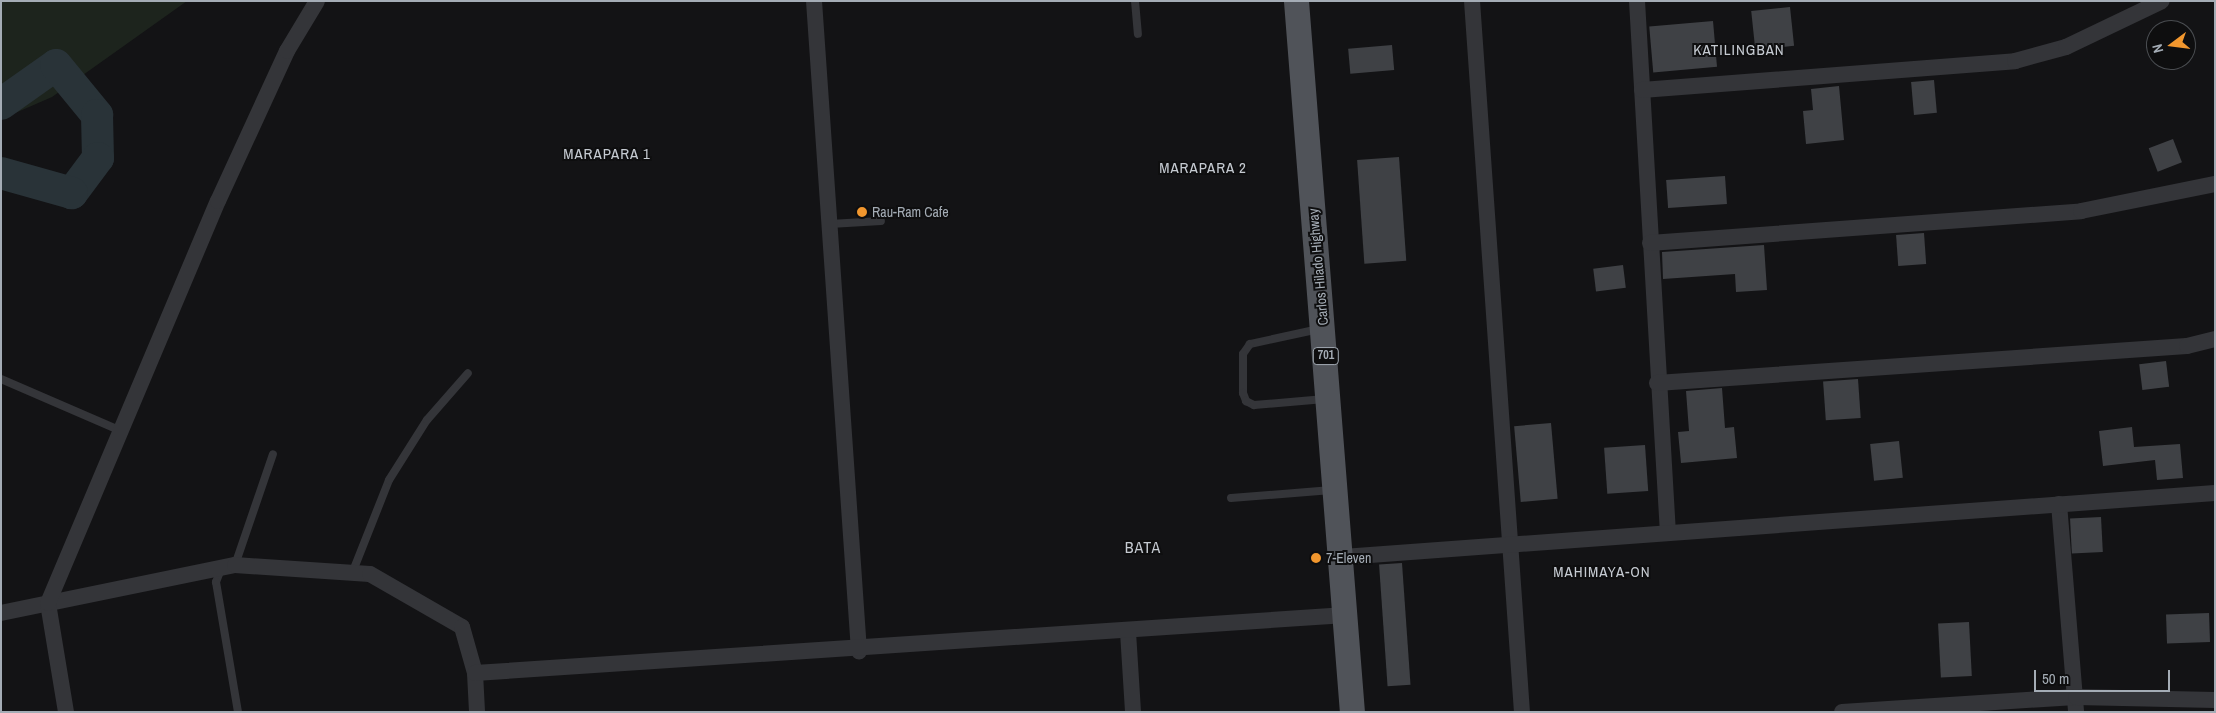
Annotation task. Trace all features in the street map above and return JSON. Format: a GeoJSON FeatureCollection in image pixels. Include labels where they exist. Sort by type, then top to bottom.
{"type":"FeatureCollection","features":[{"type":"Feature","properties":{"kind":"main road","name":"Carlos Hilado Highway"},"geometry":{"type":"LineString","coordinates":[[1296,1],[1343,558],[1352,712]]}},
{"type":"Feature","properties":{"kind":"street"},"geometry":{"type":"LineString","coordinates":[[66,712],[48,603],[242,146],[317,1]]}},
{"type":"Feature","properties":{"kind":"street"},"geometry":{"type":"LineString","coordinates":[[814,1],[859,651]]}},
{"type":"Feature","properties":{"kind":"street"},"geometry":{"type":"LineString","coordinates":[[1472,1],[1508,545],[1522,712]]}},
{"type":"Feature","properties":{"kind":"street"},"geometry":{"type":"LineString","coordinates":[[1637,1],[1657,383],[1668,533]]}},
{"type":"Feature","properties":{"kind":"street"},"geometry":{"type":"LineString","coordinates":[[1642,90],[2015,61],[2066,47],[2158,2]]}},
{"type":"Feature","properties":{"kind":"street"},"geometry":{"type":"LineString","coordinates":[[1650,243],[2081,212],[2215,184]]}},
{"type":"Feature","properties":{"kind":"street"},"geometry":{"type":"LineString","coordinates":[[1657,383],[2187,346],[2215,339]]}},
{"type":"Feature","properties":{"kind":"street"},"geometry":{"type":"LineString","coordinates":[[1343,558],[2215,493]]}},
{"type":"Feature","properties":{"kind":"street"},"geometry":{"type":"LineString","coordinates":[[2059,504],[2076,704]]}},
{"type":"Feature","properties":{"kind":"street"},"geometry":{"type":"LineString","coordinates":[[1,613],[228,566],[353,571],[370,574],[418,598],[462,627],[474,673],[477,712]]}},
{"type":"Feature","properties":{"kind":"street"},"geometry":{"type":"LineString","coordinates":[[474,673],[859,651],[1346,616]]}},
{"type":"Feature","properties":{"kind":"street"},"geometry":{"type":"LineString","coordinates":[[1128,632],[1133,712]]}},
{"type":"Feature","properties":{"kind":"street"},"geometry":{"type":"LineString","coordinates":[[1842,712],[2215,700]]}},
{"type":"Feature","properties":{"kind":"lane"},"geometry":{"type":"LineString","coordinates":[[1135,1],[1138,34]]}},
{"type":"Feature","properties":{"kind":"lane"},"geometry":{"type":"LineString","coordinates":[[830,224],[881,220]]}},
{"type":"Feature","properties":{"kind":"lane"},"geometry":{"type":"LineString","coordinates":[[1324,328],[1250,344],[1243,354],[1243,393],[1246,401],[1254,405],[1329,398]]}},
{"type":"Feature","properties":{"kind":"lane"},"geometry":{"type":"LineString","coordinates":[[353,571],[388,480],[427,420],[468,372]]}},
{"type":"Feature","properties":{"kind":"lane"},"geometry":{"type":"LineString","coordinates":[[1,379],[121,431]]}},
{"type":"Feature","properties":{"kind":"lane"},"geometry":{"type":"LineString","coordinates":[[238,712],[216,582],[228,566],[273,454]]}},
{"type":"Feature","properties":{"kind":"lane"},"geometry":{"type":"LineString","coordinates":[[1230,498],[1337,490]]}},
{"type":"Feature","properties":{"kind":"shaded area"},"geometry":{"type":"Polygon","coordinates":[[[1,1],[187,1],[52,97],[6,117],[1,113],[1,1]]]}},
{"type":"Feature","properties":{"kind":"building"},"geometry":{"type":"Polygon","coordinates":[[[1790,7],[1794,46],[1755,50],[1751,11],[1790,7]]]}},
{"type":"Feature","properties":{"kind":"building"},"geometry":{"type":"Polygon","coordinates":[[[1713,21],[1717,67],[1653,72],[1649,27],[1713,21]]]}},
{"type":"Feature","properties":{"kind":"building"},"geometry":{"type":"Polygon","coordinates":[[[1392,45],[1394,70],[1350,74],[1348,49],[1392,45]]]}},
{"type":"Feature","properties":{"kind":"building"},"geometry":{"type":"Polygon","coordinates":[[[1934,80],[1937,113],[1914,115],[1911,82],[1934,80]]]}},
{"type":"Feature","properties":{"kind":"building"},"geometry":{"type":"Polygon","coordinates":[[[1839,86],[1844,140],[1806,144],[1803,111],[1813,110],[1811,89],[1839,86]]]}},
{"type":"Feature","properties":{"kind":"building"},"geometry":{"type":"Polygon","coordinates":[[[2173,139],[2182,162],[2158,172],[2149,148],[2173,139]]]}},
{"type":"Feature","properties":{"kind":"building"},"geometry":{"type":"Polygon","coordinates":[[[1399,157],[1406,261],[1364,264],[1357,160],[1399,157]]]}},
{"type":"Feature","properties":{"kind":"building"},"geometry":{"type":"Polygon","coordinates":[[[1725,176],[1727,204],[1668,208],[1666,180],[1725,176]]]}},
{"type":"Feature","properties":{"kind":"building"},"geometry":{"type":"Polygon","coordinates":[[[1924,233],[1926,264],[1898,266],[1896,235],[1924,233]]]}},
{"type":"Feature","properties":{"kind":"building"},"geometry":{"type":"Polygon","coordinates":[[[1764,245],[1767,290],[1736,292],[1735,274],[1663,279],[1662,252],[1764,245]]]}},
{"type":"Feature","properties":{"kind":"building"},"geometry":{"type":"Polygon","coordinates":[[[1623,265],[1626,288],[1596,291],[1593,269],[1623,265]]]}},
{"type":"Feature","properties":{"kind":"building"},"geometry":{"type":"Polygon","coordinates":[[[2166,361],[2169,387],[2142,390],[2139,364],[2166,361]]]}},
{"type":"Feature","properties":{"kind":"building"},"geometry":{"type":"Polygon","coordinates":[[[1858,379],[1861,418],[1826,420],[1823,381],[1858,379]]]}},
{"type":"Feature","properties":{"kind":"building"},"geometry":{"type":"Polygon","coordinates":[[[1722,388],[1725,428],[1734,427],[1737,458],[1681,463],[1678,432],[1689,431],[1686,391],[1722,388]]]}},
{"type":"Feature","properties":{"kind":"building"},"geometry":{"type":"Polygon","coordinates":[[[1551,423],[1558,499],[1521,502],[1514,426],[1551,423]]]}},
{"type":"Feature","properties":{"kind":"building"},"geometry":{"type":"Polygon","coordinates":[[[2132,427],[2134,447],[2180,444],[2183,478],[2157,480],[2155,460],[2103,466],[2099,431],[2132,427]]]}},
{"type":"Feature","properties":{"kind":"building"},"geometry":{"type":"Polygon","coordinates":[[[1899,441],[1903,478],[1874,481],[1870,444],[1899,441]]]}},
{"type":"Feature","properties":{"kind":"building"},"geometry":{"type":"Polygon","coordinates":[[[1645,445],[1648,491],[1607,494],[1604,448],[1645,445]]]}},
{"type":"Feature","properties":{"kind":"building"},"geometry":{"type":"Polygon","coordinates":[[[2101,517],[2103,552],[2072,554],[2070,519],[2101,517]]]}},
{"type":"Feature","properties":{"kind":"building"},"geometry":{"type":"Polygon","coordinates":[[[1402,563],[1411,685],[1388,686],[1379,565],[1402,563]]]}},
{"type":"Feature","properties":{"kind":"building"},"geometry":{"type":"Polygon","coordinates":[[[2209,613],[2210,642],[2167,643],[2166,615],[2209,613]]]}},
{"type":"Feature","properties":{"kind":"building"},"geometry":{"type":"Polygon","coordinates":[[[1969,622],[1972,676],[1941,678],[1938,624],[1969,622]]]}},
{"type":"Feature","properties":{"kind":"waterway"},"geometry":{"type":"LineString","coordinates":[[1,104],[56,65],[97,115],[98,158],[72,193],[1,173]]}},
{"type":"Feature","properties":{"kind":"place","name":"Rau-Ram Cafe"},"geometry":{"type":"Point","coordinates":[862,212]}},
{"type":"Feature","properties":{"kind":"place","name":"7-Eleven"},"geometry":{"type":"Point","coordinates":[1316,558]}},
{"type":"Feature","properties":{"kind":"district","name":"KATILINGBAN"},"geometry":{"type":"Point","coordinates":[1739,50]}},
{"type":"Feature","properties":{"kind":"district","name":"MARAPARA 1"},"geometry":{"type":"Point","coordinates":[607,154]}},
{"type":"Feature","properties":{"kind":"district","name":"MARAPARA 2"},"geometry":{"type":"Point","coordinates":[1203,168]}},
{"type":"Feature","properties":{"kind":"district","name":"BATA"},"geometry":{"type":"Point","coordinates":[1143,547]}},
{"type":"Feature","properties":{"kind":"district","name":"MAHIMAYA-ON"},"geometry":{"type":"Point","coordinates":[1602,572]}}]}
